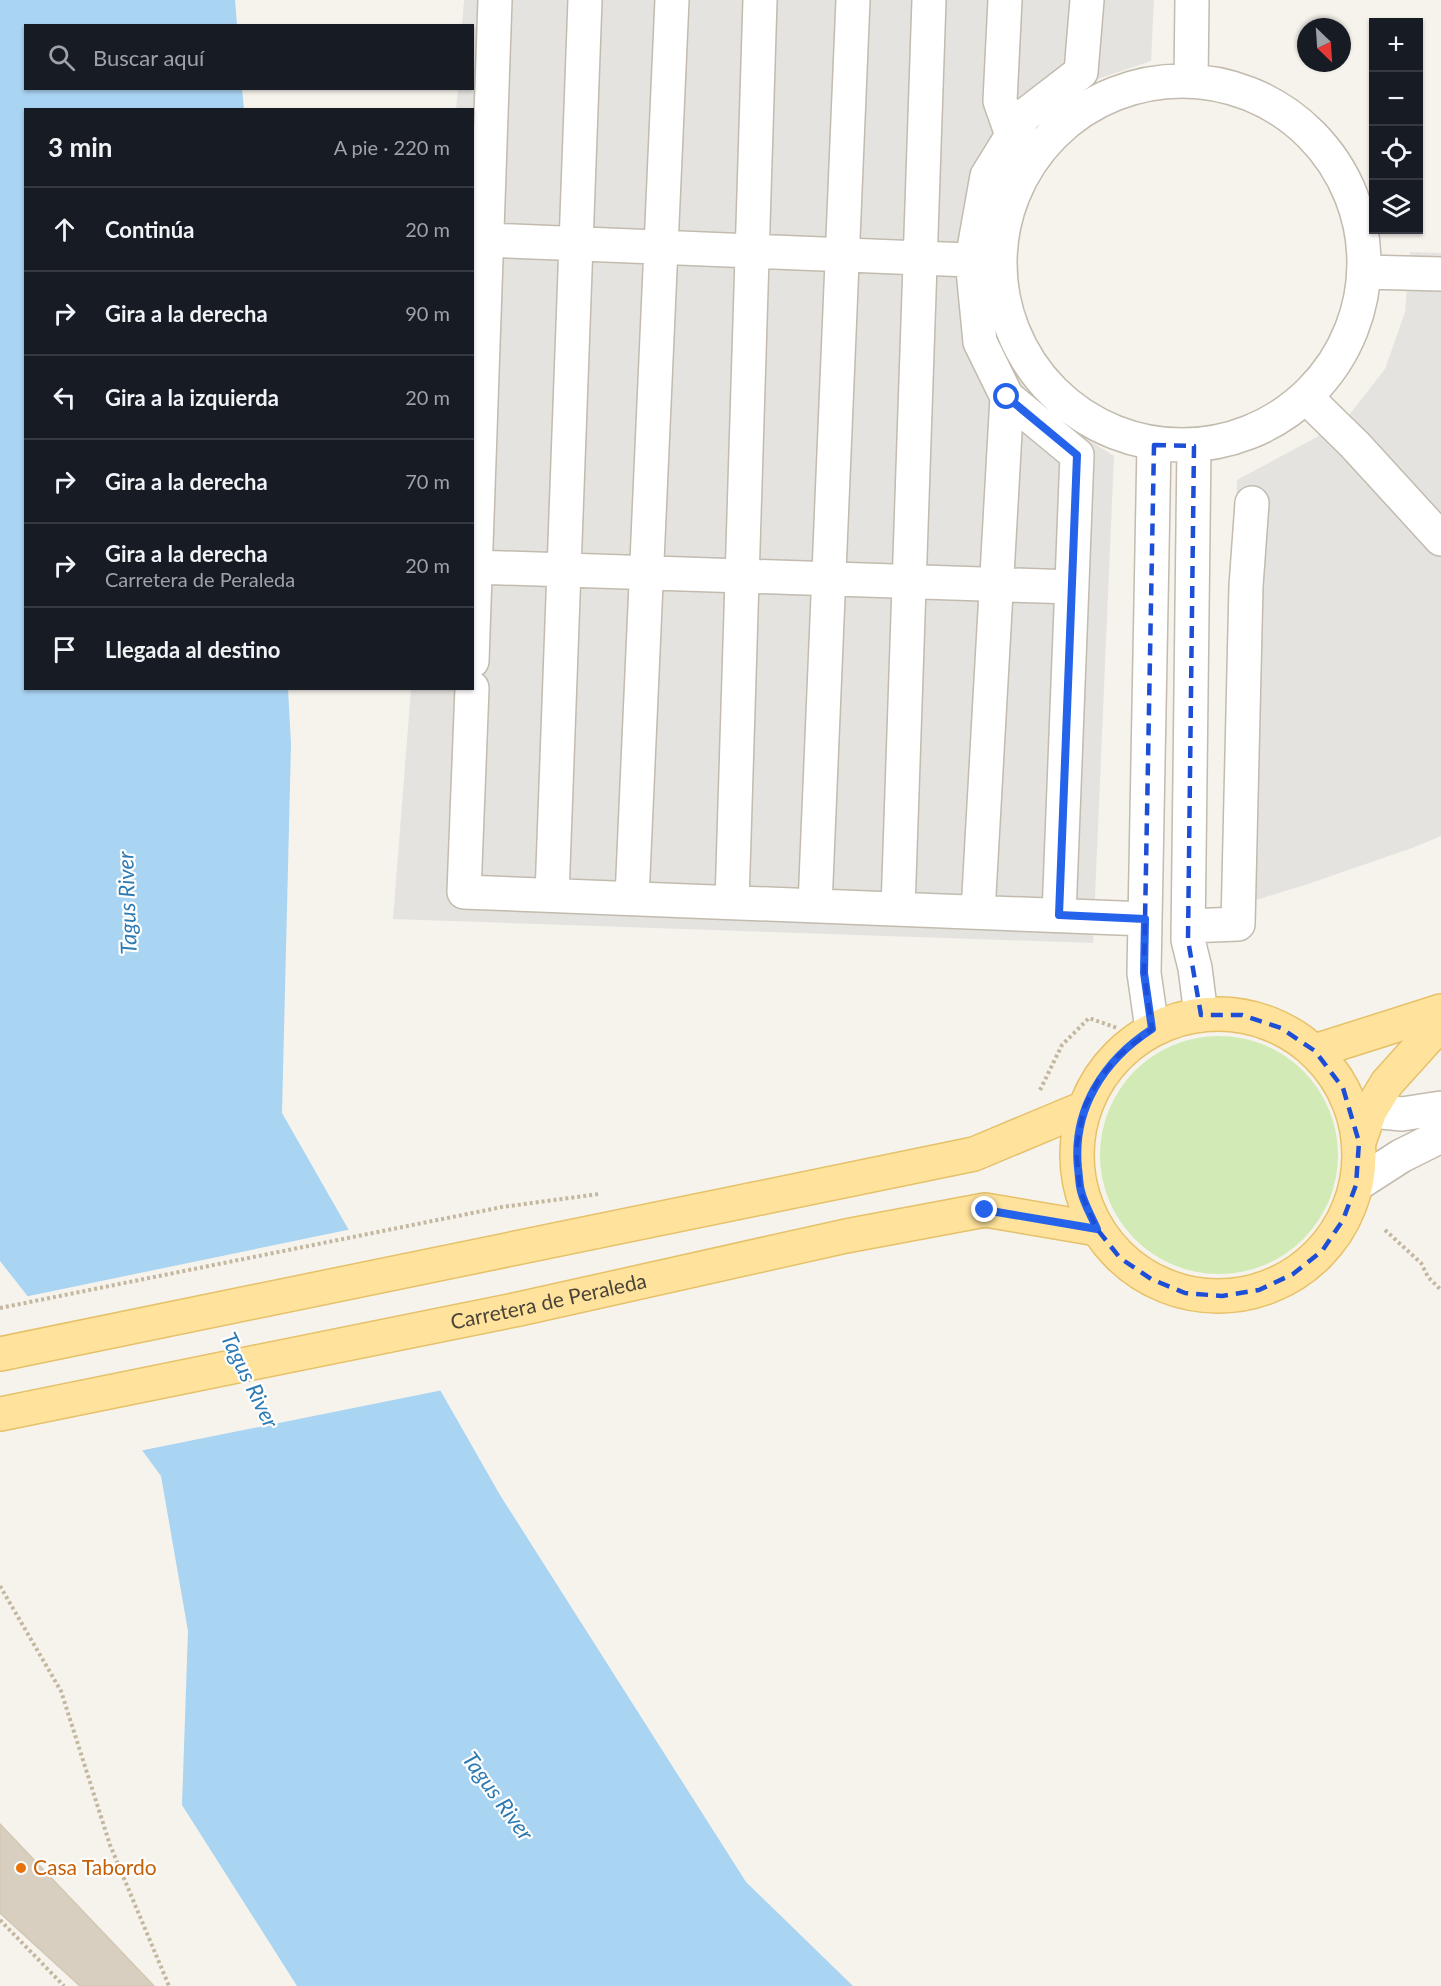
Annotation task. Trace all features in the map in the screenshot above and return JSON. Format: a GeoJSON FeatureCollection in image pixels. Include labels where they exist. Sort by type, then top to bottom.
{"type":"FeatureCollection","features":[{"type":"Feature","properties":{"kind":"main road"},"geometry":{"type":"LineString","coordinates":[[1315,1051],[1441,1011]]}},
{"type":"Feature","properties":{"kind":"main road"},"geometry":{"type":"LineString","coordinates":[[1361,1110],[1315,1051],[1281,1028],[1242,1015],[1201,1015],[1176,1020],[1146,1033],[1117,1056],[1098,1081],[1084,1108],[1076,1150],[1080,1191],[1097,1229],[1120,1258],[1151,1279],[1185,1293],[1222,1296],[1259,1290],[1293,1274],[1322,1251],[1343,1220],[1356,1185],[1361,1110],[1441,1023]]}},
{"type":"Feature","properties":{"kind":"main road"},"geometry":{"type":"LineString","coordinates":[[0,1354],[974,1154],[1084,1108]]}},
{"type":"Feature","properties":{"kind":"main road","name":"Carretera de Peraleda"},"geometry":{"type":"LineString","coordinates":[[0,1414],[519,1310],[846,1236],[985,1210],[1097,1229]]}},
{"type":"Feature","properties":{"kind":"street"},"geometry":{"type":"LineString","coordinates":[[474,614],[495,0]]}},
{"type":"Feature","properties":{"kind":"street"},"geometry":{"type":"LineString","coordinates":[[552,895],[585,0]]}},
{"type":"Feature","properties":{"kind":"street"},"geometry":{"type":"LineString","coordinates":[[632,898],[672,0]]}},
{"type":"Feature","properties":{"kind":"street"},"geometry":{"type":"LineString","coordinates":[[732,902],[760,0]]}},
{"type":"Feature","properties":{"kind":"street"},"geometry":{"type":"LineString","coordinates":[[815,906],[853,0]]}},
{"type":"Feature","properties":{"kind":"street"},"geometry":{"type":"LineString","coordinates":[[898,909],[929,0]]}},
{"type":"Feature","properties":{"kind":"street"},"geometry":{"type":"LineString","coordinates":[[1005,0],[1000,101],[1012,135]]}},
{"type":"Feature","properties":{"kind":"street"},"geometry":{"type":"LineString","coordinates":[[1059,915],[1077,455],[1007,397],[980,342],[987,176],[1024,116],[1081,72],[1088,0]]}},
{"type":"Feature","properties":{"kind":"street"},"geometry":{"type":"LineString","coordinates":[[1191,0],[1191,80]]}},
{"type":"Feature","properties":{"kind":"street"},"geometry":{"type":"LineString","coordinates":[[1191,80],[1248,91],[1298,119],[1336,162],[1360,215],[1366,272],[1358,318],[1337,362],[1307,398],[1254,432],[1194,446],[1154,445],[1104,429],[1060,401],[1026,361],[985,260],[1008,203],[1036,152],[1079,111],[1132,87],[1191,80]]}},
{"type":"Feature","properties":{"kind":"street"},"geometry":{"type":"LineString","coordinates":[[487,240],[985,260]]}},
{"type":"Feature","properties":{"kind":"street"},"geometry":{"type":"LineString","coordinates":[[1366,272],[1441,274]]}},
{"type":"Feature","properties":{"kind":"street"},"geometry":{"type":"LineString","coordinates":[[978,912],[1007,397]]}},
{"type":"Feature","properties":{"kind":"street"},"geometry":{"type":"LineString","coordinates":[[1307,398],[1355,445],[1441,539]]}},
{"type":"Feature","properties":{"kind":"street"},"geometry":{"type":"LineString","coordinates":[[1146,1033],[1144,973],[1154,445]]}},
{"type":"Feature","properties":{"kind":"street"},"geometry":{"type":"LineString","coordinates":[[1194,446],[1188,940],[1195,968],[1201,1015]]}},
{"type":"Feature","properties":{"kind":"street"},"geometry":{"type":"LineString","coordinates":[[1188,926],[1238,924],[1246,586],[1252,503]]}},
{"type":"Feature","properties":{"kind":"street"},"geometry":{"type":"LineString","coordinates":[[476,567],[1072,587]]}},
{"type":"Feature","properties":{"kind":"street"},"geometry":{"type":"LineString","coordinates":[[472,690],[464,892],[1145,919]]}},
{"type":"Feature","properties":{"kind":"street"},"geometry":{"type":"LineString","coordinates":[[1361,1110],[1402,1114],[1441,1108]]}},
{"type":"Feature","properties":{"kind":"street"},"geometry":{"type":"LineString","coordinates":[[1356,1185],[1401,1156],[1441,1136]]}},
{"type":"Feature","properties":{"kind":"path"},"geometry":{"type":"LineString","coordinates":[[1030,1095],[1040,1090],[1062,1045],[1089,1018],[1146,1033]]}},
{"type":"Feature","properties":{"kind":"path"},"geometry":{"type":"LineString","coordinates":[[0,1308],[502,1207],[605,1193]]}},
{"type":"Feature","properties":{"kind":"path"},"geometry":{"type":"LineString","coordinates":[[1384,1230],[1421,1263],[1428,1277],[1441,1290]]}},
{"type":"Feature","properties":{"kind":"path"},"geometry":{"type":"LineString","coordinates":[[0,1586],[61,1691],[110,1845],[169,1986]]}},
{"type":"Feature","properties":{"kind":"path"},"geometry":{"type":"LineString","coordinates":[[0,1920],[64,1986]]}},
{"type":"Feature","properties":{"kind":"highlighted area"},"geometry":{"type":"Polygon","coordinates":[[[1154,445],[1194,446],[1188,940],[1201,1015],[1242,1015],[1281,1028],[1315,1051],[1343,1088],[1359,1142],[1356,1185],[1343,1220],[1322,1251],[1293,1274],[1259,1290],[1222,1296],[1185,1293],[1151,1279],[1120,1258],[1097,1229],[1080,1191],[1076,1150],[1084,1108],[1098,1081],[1117,1057],[1152,1029],[1144,973],[1154,445]]]}},
{"type":"Feature","properties":{"kind":"green space"},"geometry":{"type":"Polygon","coordinates":[[[1207,1036],[1231,1036],[1254,1041],[1275,1050],[1295,1063],[1311,1079],[1324,1099],[1333,1120],[1338,1155],[1336,1178],[1329,1201],[1311,1231],[1295,1247],[1275,1260],[1254,1269],[1231,1274],[1207,1274],[1184,1269],[1163,1260],[1143,1247],[1127,1231],[1114,1211],[1105,1190],[1100,1167],[1100,1143],[1105,1120],[1114,1099],[1127,1079],[1143,1063],[1163,1050],[1184,1041],[1207,1036]]]}},
{"type":"Feature","properties":{"kind":"shaded area"},"geometry":{"type":"Polygon","coordinates":[[[464,0],[1154,0],[1151,61],[1086,83],[1045,113],[1010,154],[988,212],[986,289],[998,339],[1032,400],[1114,456],[1093,943],[393,919],[411,690],[474,690],[474,108],[456,108],[458,90],[474,90],[474,24],[462,24],[464,0]]]}},
{"type":"Feature","properties":{"kind":"shaded area"},"geometry":{"type":"Polygon","coordinates":[[[1410,252],[1441,253],[1441,836],[1311,883],[1224,910],[1237,480],[1317,437],[1349,415],[1385,369],[1405,312],[1410,252]]]}},
{"type":"Feature","properties":{"kind":"water","name":"Tagus River"},"geometry":{"type":"Polygon","coordinates":[[[0,0],[235,0],[237,24],[24,24],[24,90],[242,90],[244,108],[24,108],[24,690],[288,690],[291,744],[282,1113],[500,1495],[746,1882],[853,1986],[297,1986],[182,1805],[188,1631],[161,1476],[51,1326],[0,1261],[0,0]]]}},
{"type":"Feature","properties":{"kind":"pier"},"geometry":{"type":"Polygon","coordinates":[[[352,1229],[443,1390],[139,1451],[24,1297],[352,1229]]]}},
{"type":"Feature","properties":{"kind":"building","name":"Casa Tabordo"},"geometry":{"type":"Polygon","coordinates":[[[0,1824],[154,1986],[80,1986],[0,1913],[0,1824]]]}},
{"type":"Feature","properties":{"kind":"place","name":"Casa Tabordo"},"geometry":{"type":"Point","coordinates":[21,1868]}},
{"type":"Feature","properties":{"kind":"route"},"geometry":{"type":"LineString","coordinates":[[985,1210],[1097,1229],[1080,1191],[1076,1150],[1084,1108],[1098,1081],[1117,1056],[1152,1029],[1144,973],[1145,919],[1059,915],[1077,455],[1007,397]]}}]}
